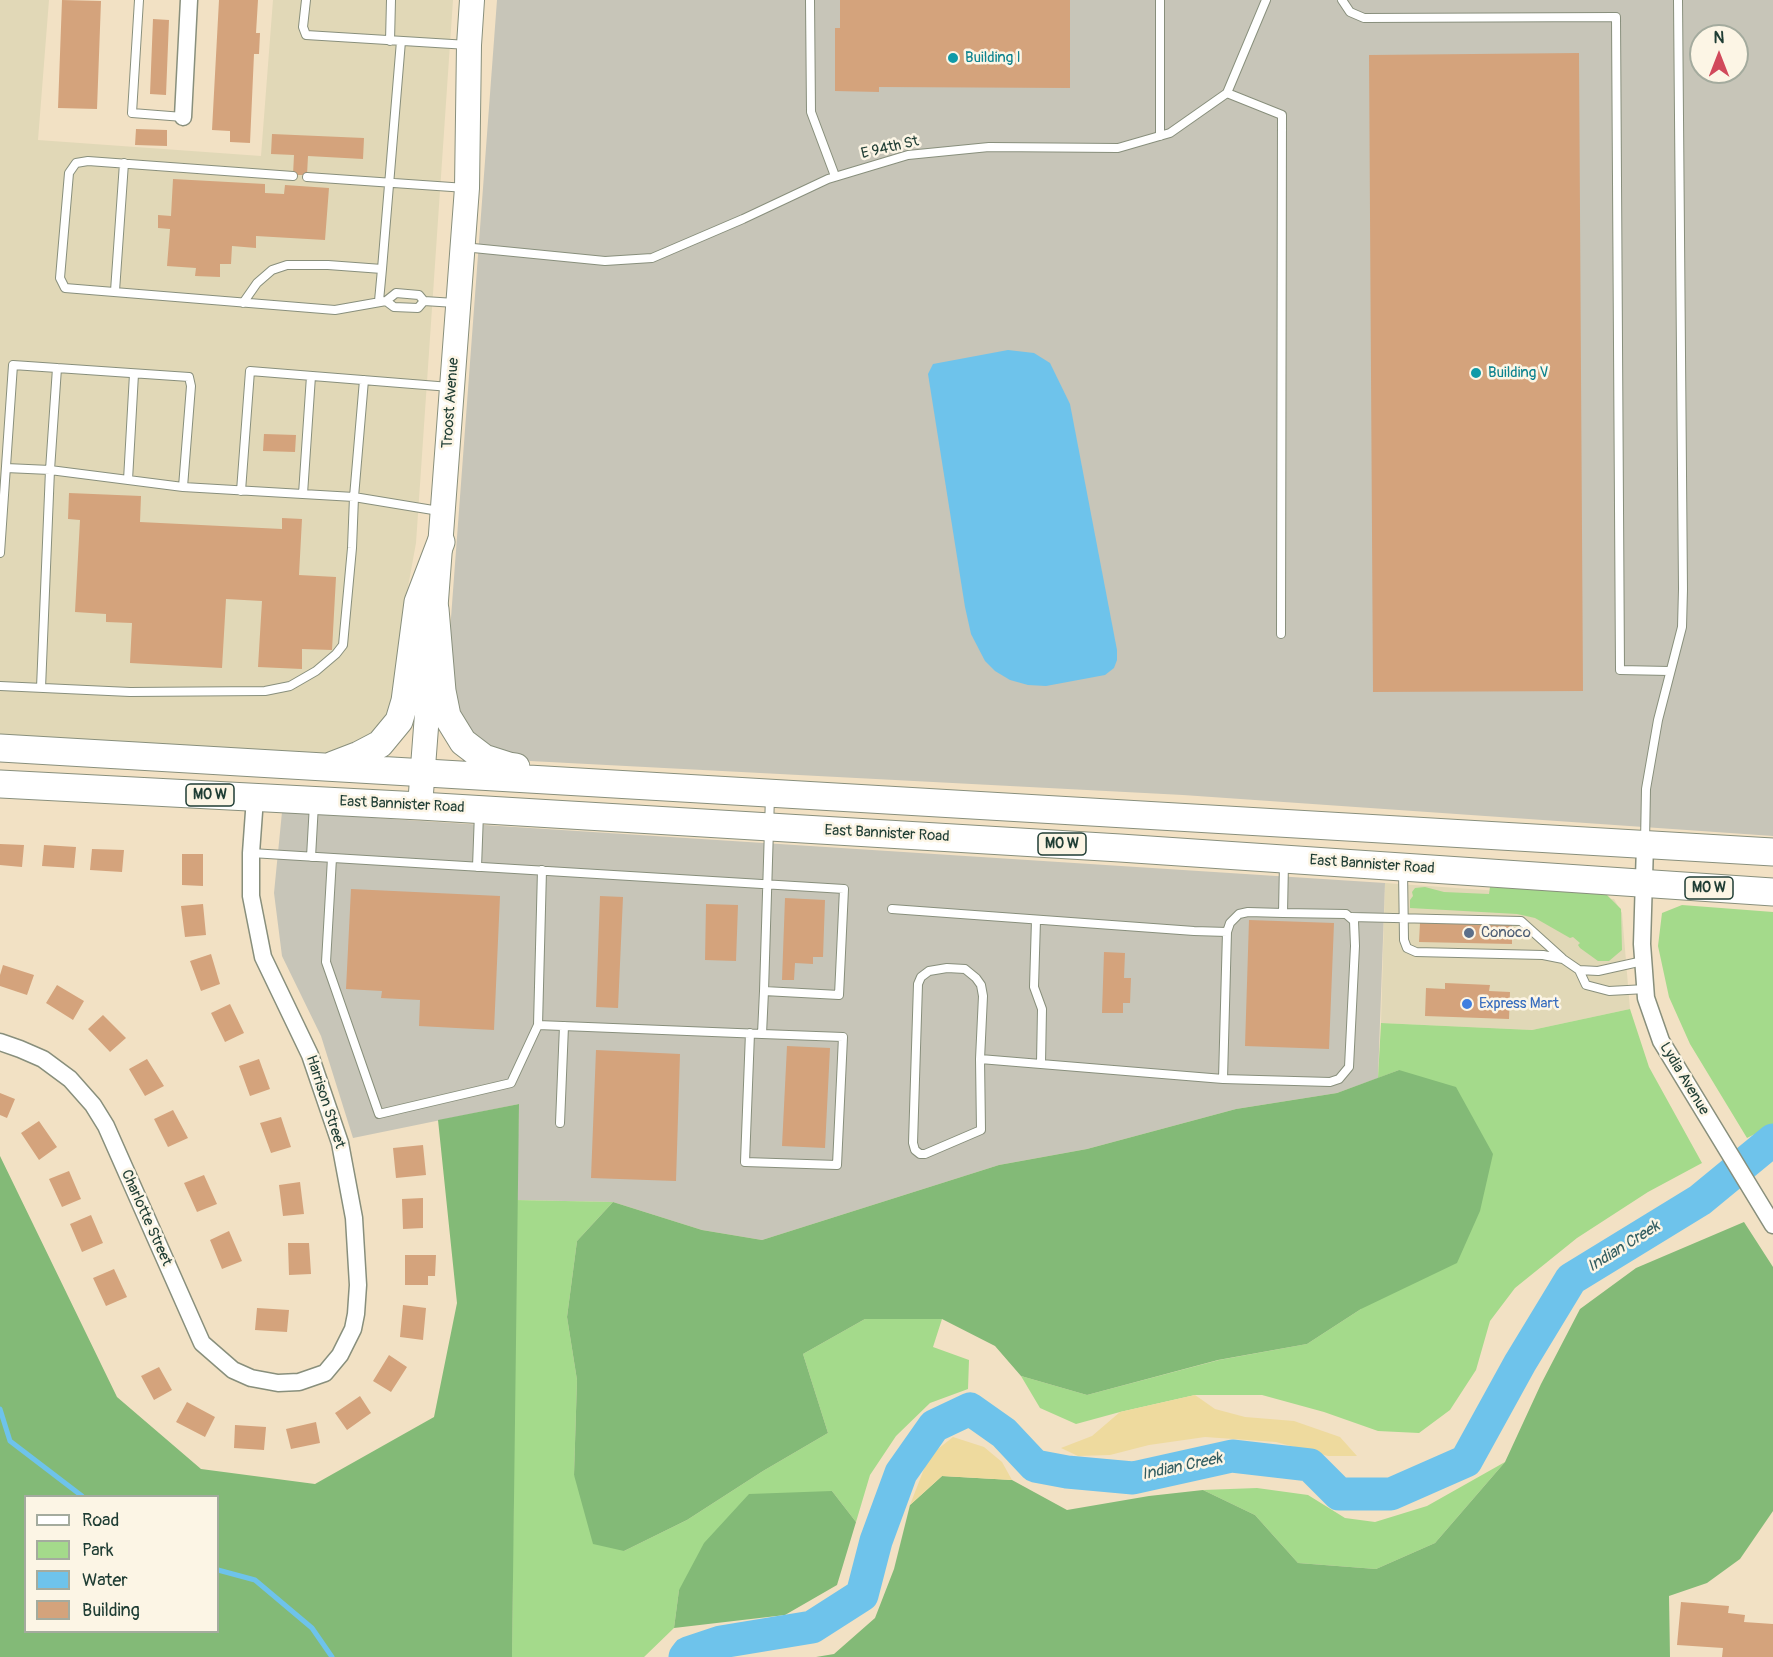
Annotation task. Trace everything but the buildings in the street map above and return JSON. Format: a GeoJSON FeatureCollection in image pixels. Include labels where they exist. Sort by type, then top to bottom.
{"type":"FeatureCollection","features":[{"type":"Feature","properties":{"kind":"main road","name":"Troost Avenue"},"geometry":{"type":"LineString","coordinates":[[420,806],[467,188],[469,45],[472,0]]}},
{"type":"Feature","properties":{"kind":"main road"},"geometry":{"type":"LineString","coordinates":[[328,767],[360,755],[380,744],[399,721],[405,701],[418,602],[441,542]]}},
{"type":"Feature","properties":{"kind":"main road"},"geometry":{"type":"LineString","coordinates":[[435,609],[442,691],[447,716],[463,742],[484,758],[509,766],[621,774],[693,789]]}},
{"type":"Feature","properties":{"kind":"main road","name":"MO W"},"geometry":{"type":"LineString","coordinates":[[0,748],[1773,852]]}},
{"type":"Feature","properties":{"kind":"main road","name":"East Bannister Road"},"geometry":{"type":"LineString","coordinates":[[0,783],[480,809],[1773,892]]}},
{"type":"Feature","properties":{"kind":"street"},"geometry":{"type":"LineString","coordinates":[[183,117],[189,0]]}},
{"type":"Feature","properties":{"kind":"street","name":"Harrison Street"},"geometry":{"type":"LineString","coordinates":[[255,798],[251,896],[264,957],[310,1055],[340,1143],[354,1218],[358,1285],[353,1329],[340,1355],[325,1374],[292,1382]]}},
{"type":"Feature","properties":{"kind":"street","name":"Lydia Avenue"},"geometry":{"type":"LineString","coordinates":[[1645,845],[1642,944],[1646,998],[1661,1041],[1773,1225]]}},
{"type":"Feature","properties":{"kind":"street","name":"Charlotte Street"},"geometry":{"type":"LineString","coordinates":[[0,1042],[43,1059],[70,1079],[93,1105],[106,1126],[202,1343],[232,1370],[251,1378],[278,1383],[292,1382]]}},
{"type":"Feature","properties":{"kind":"lane"},"geometry":{"type":"LineString","coordinates":[[139,0],[132,113],[183,117]]}},
{"type":"Feature","properties":{"kind":"lane"},"geometry":{"type":"LineString","coordinates":[[306,0],[303,27],[306,35],[469,45]]}},
{"type":"Feature","properties":{"kind":"lane"},"geometry":{"type":"LineString","coordinates":[[390,41],[391,0]]}},
{"type":"Feature","properties":{"kind":"lane"},"geometry":{"type":"LineString","coordinates":[[810,0],[811,112],[835,176]]}},
{"type":"Feature","properties":{"kind":"lane"},"geometry":{"type":"LineString","coordinates":[[1160,0],[1160,136]]}},
{"type":"Feature","properties":{"kind":"lane"},"geometry":{"type":"LineString","coordinates":[[1266,0],[1227,93],[1282,115],[1281,634]]}},
{"type":"Feature","properties":{"kind":"lane"},"geometry":{"type":"LineString","coordinates":[[1342,0],[1350,12],[1364,18],[1616,16],[1620,670],[1670,671]]}},
{"type":"Feature","properties":{"kind":"lane"},"geometry":{"type":"LineString","coordinates":[[1645,845],[1646,789],[1658,720],[1682,627],[1678,0]]}},
{"type":"Feature","properties":{"kind":"lane"},"geometry":{"type":"LineString","coordinates":[[383,301],[382,269],[388,182],[401,41]]}},
{"type":"Feature","properties":{"kind":"lane","name":"E 94th St"},"geometry":{"type":"LineString","coordinates":[[463,247],[605,261],[652,258],[835,176],[908,155],[989,147],[1118,148],[1170,133],[1227,93]]}},
{"type":"Feature","properties":{"kind":"lane"},"geometry":{"type":"LineString","coordinates":[[292,176],[124,163],[88,161],[76,163],[69,173],[60,278],[65,288],[335,310],[383,301],[396,293],[419,295],[424,301],[459,303]]}},
{"type":"Feature","properties":{"kind":"lane"},"geometry":{"type":"LineString","coordinates":[[115,291],[124,163]]}},
{"type":"Feature","properties":{"kind":"lane"},"geometry":{"type":"LineString","coordinates":[[308,177],[467,188]]}},
{"type":"Feature","properties":{"kind":"lane"},"geometry":{"type":"LineString","coordinates":[[243,303],[257,283],[272,270],[287,266],[328,265],[382,269]]}},
{"type":"Feature","properties":{"kind":"lane"},"geometry":{"type":"LineString","coordinates":[[383,301],[394,307],[418,308],[424,301]]}},
{"type":"Feature","properties":{"kind":"lane"},"geometry":{"type":"LineString","coordinates":[[0,554],[13,365],[189,377],[191,386],[183,487]]}},
{"type":"Feature","properties":{"kind":"lane"},"geometry":{"type":"LineString","coordinates":[[41,688],[50,470],[57,368]]}},
{"type":"Feature","properties":{"kind":"lane"},"geometry":{"type":"LineString","coordinates":[[242,491],[250,371],[452,387]]}},
{"type":"Feature","properties":{"kind":"lane"},"geometry":{"type":"LineString","coordinates":[[128,480],[134,374]]}},
{"type":"Feature","properties":{"kind":"lane"},"geometry":{"type":"LineString","coordinates":[[303,494],[311,376]]}},
{"type":"Feature","properties":{"kind":"lane"},"geometry":{"type":"LineString","coordinates":[[0,686],[130,692],[265,691],[290,686],[316,671],[343,645],[363,380]]}},
{"type":"Feature","properties":{"kind":"lane"},"geometry":{"type":"LineString","coordinates":[[6,468],[50,470],[183,487],[354,497],[443,511]]}},
{"type":"Feature","properties":{"kind":"lane"},"geometry":{"type":"LineString","coordinates":[[762,1034],[770,793]]}},
{"type":"Feature","properties":{"kind":"lane"},"geometry":{"type":"LineString","coordinates":[[310,856],[315,801]]}},
{"type":"Feature","properties":{"kind":"lane"},"geometry":{"type":"LineString","coordinates":[[477,867],[480,809]]}},
{"type":"Feature","properties":{"kind":"lane"},"geometry":{"type":"LineString","coordinates":[[251,853],[844,889],[839,995],[764,991]]}},
{"type":"Feature","properties":{"kind":"lane"},"geometry":{"type":"LineString","coordinates":[[332,858],[326,962],[379,1114],[511,1083],[538,1025],[542,870]]}},
{"type":"Feature","properties":{"kind":"lane"},"geometry":{"type":"LineString","coordinates":[[1283,913],[1284,859]]}},
{"type":"Feature","properties":{"kind":"lane"},"geometry":{"type":"LineString","coordinates":[[1403,867],[1404,940],[1407,948],[1416,952],[1543,955],[1563,959]]}},
{"type":"Feature","properties":{"kind":"lane"},"geometry":{"type":"LineString","coordinates":[[892,909],[1227,932]]}},
{"type":"Feature","properties":{"kind":"lane"},"geometry":{"type":"LineString","coordinates":[[1223,1079],[1227,932],[1230,923],[1239,914],[1248,912],[1521,921],[1563,959],[1579,970],[1586,985],[1609,991],[1646,989]]}},
{"type":"Feature","properties":{"kind":"lane"},"geometry":{"type":"LineString","coordinates":[[980,1059],[1223,1079],[1330,1082],[1339,1079],[1346,1073],[1348,1067],[1355,946],[1355,927],[1351,916]]}},
{"type":"Feature","properties":{"kind":"lane"},"geometry":{"type":"LineString","coordinates":[[1036,920],[1034,987],[1042,1010],[1041,1063]]}},
{"type":"Feature","properties":{"kind":"lane"},"geometry":{"type":"LineString","coordinates":[[1579,970],[1598,971],[1643,961]]}},
{"type":"Feature","properties":{"kind":"lane"},"geometry":{"type":"LineString","coordinates":[[947,968],[965,969],[981,985],[983,996],[980,1059],[981,1130],[925,1154],[920,1154],[915,1150],[913,1143],[918,984],[921,977],[929,971],[947,968]]}},
{"type":"Feature","properties":{"kind":"lane"},"geometry":{"type":"LineString","coordinates":[[538,1025],[750,1033],[843,1037],[837,1166],[745,1162],[750,1033]]}},
{"type":"Feature","properties":{"kind":"lane"},"geometry":{"type":"LineString","coordinates":[[560,1123],[564,1026]]}},
{"type":"Feature","properties":{"kind":"shaded area"},"geometry":{"type":"Polygon","coordinates":[[[0,0],[49,0],[38,140],[261,156],[273,0],[453,0],[416,543],[404,609],[392,707],[381,729],[330,757],[0,739],[0,0]]]}},
{"type":"Feature","properties":{"kind":"shaded area"},"geometry":{"type":"Polygon","coordinates":[[[497,0],[1773,0],[1773,836],[1183,795],[530,761],[502,755],[476,742],[459,721],[448,658],[497,0]]]}},
{"type":"Feature","properties":{"kind":"shaded area"},"geometry":{"type":"Polygon","coordinates":[[[282,812],[1385,883],[1378,1078],[1337,1093],[1236,1109],[1087,1149],[999,1165],[762,1240],[702,1230],[613,1202],[516,1200],[519,1104],[353,1138],[321,1036],[282,956],[274,893],[282,812]]]}},
{"type":"Feature","properties":{"kind":"shaded area"},"geometry":{"type":"Polygon","coordinates":[[[1385,883],[1614,899],[1622,913],[1630,1009],[1532,1030],[1381,1023],[1385,883]]]}},
{"type":"Feature","properties":{"kind":"green space"},"geometry":{"type":"Polygon","coordinates":[[[1425,887],[1444,892],[1489,894],[1490,887],[1606,894],[1621,909],[1622,950],[1609,961],[1598,961],[1580,948],[1578,945],[1580,943],[1573,937],[1570,938],[1535,918],[1517,914],[1410,908],[1412,892],[1415,888],[1425,887]]]}},
{"type":"Feature","properties":{"kind":"green space"},"geometry":{"type":"Polygon","coordinates":[[[1682,905],[1773,912],[1773,1125],[1747,1138],[1690,1044],[1669,997],[1658,946],[1662,913],[1682,905]]]}},
{"type":"Feature","properties":{"kind":"green space"},"geometry":{"type":"Polygon","coordinates":[[[1630,1009],[1649,1067],[1702,1163],[1648,1192],[1577,1238],[1515,1288],[1490,1321],[1476,1370],[1450,1410],[1419,1433],[1378,1431],[1324,1412],[1262,1395],[1195,1395],[1076,1424],[1040,1408],[1021,1376],[1087,1395],[1219,1360],[1307,1344],[1361,1309],[1399,1070],[1378,1078],[1381,1023],[1532,1030],[1630,1009]]]}},
{"type":"Feature","properties":{"kind":"green space"},"geometry":{"type":"Polygon","coordinates":[[[1399,1070],[1456,1087],[1493,1154],[1480,1211],[1457,1263],[1361,1309],[1307,1344],[1218,1360],[1087,1395],[1021,1376],[995,1346],[942,1319],[865,1319],[803,1354],[828,1433],[687,1520],[624,1551],[593,1544],[574,1475],[577,1380],[567,1317],[577,1241],[613,1202],[702,1230],[762,1240],[999,1165],[1087,1149],[1236,1109],[1337,1093],[1399,1070]]]}},
{"type":"Feature","properties":{"kind":"green space"},"geometry":{"type":"Polygon","coordinates":[[[519,1104],[512,1657],[0,1657],[0,1156],[117,1397],[201,1469],[315,1484],[434,1417],[457,1303],[438,1120],[519,1104]]]}},
{"type":"Feature","properties":{"kind":"green space"},"geometry":{"type":"Polygon","coordinates":[[[516,1200],[613,1202],[577,1241],[567,1317],[577,1380],[574,1475],[624,1551],[687,1520],[828,1433],[803,1354],[865,1319],[942,1319],[933,1347],[969,1360],[968,1389],[930,1403],[896,1436],[870,1475],[856,1522],[832,1491],[679,1590],[674,1628],[644,1657],[512,1657],[516,1200]]]}},
{"type":"Feature","properties":{"kind":"green space"},"geometry":{"type":"Polygon","coordinates":[[[1744,1222],[1773,1267],[1773,1511],[1740,1559],[1707,1583],[1669,1596],[1670,1657],[816,1657],[834,1654],[875,1618],[894,1569],[910,1505],[942,1476],[1012,1480],[1067,1510],[1149,1496],[1203,1490],[1255,1515],[1298,1563],[1376,1569],[1435,1543],[1505,1462],[1541,1384],[1580,1309],[1636,1268],[1744,1222]]]}},
{"type":"Feature","properties":{"kind":"green space"},"geometry":{"type":"Polygon","coordinates":[[[1505,1462],[1435,1543],[1376,1569],[1298,1563],[1255,1515],[1203,1490],[1257,1488],[1308,1495],[1345,1518],[1375,1522],[1427,1506],[1505,1462]]]}},
{"type":"Feature","properties":{"kind":"green space"},"geometry":{"type":"Polygon","coordinates":[[[832,1491],[856,1522],[837,1585],[785,1615],[674,1628],[679,1590],[704,1543],[749,1494],[832,1491]]]}},
{"type":"Feature","properties":{"kind":"sand"},"geometry":{"type":"Polygon","coordinates":[[[1195,1395],[1215,1409],[1245,1417],[1294,1421],[1340,1437],[1357,1456],[1328,1456],[1276,1442],[1205,1437],[1149,1445],[1110,1455],[1078,1456],[1061,1448],[1092,1436],[1120,1412],[1195,1395]]]}},
{"type":"Feature","properties":{"kind":"sand"},"geometry":{"type":"Polygon","coordinates":[[[953,1437],[984,1447],[1002,1462],[1012,1480],[942,1476],[910,1505],[929,1456],[953,1437]]]}},
{"type":"Feature","properties":{"kind":"water"},"geometry":{"type":"Polygon","coordinates":[[[1008,350],[1034,353],[1050,363],[1070,404],[1117,650],[1114,668],[1105,675],[1046,686],[1028,685],[1010,680],[995,671],[985,661],[971,634],[928,374],[933,364],[1008,350]]]}},
{"type":"Feature","properties":{"kind":"waterway","name":"Indian Creek"},"geometry":{"type":"LineString","coordinates":[[685,1657],[688,1653],[721,1642],[812,1627],[862,1595],[876,1541],[901,1473],[934,1426],[970,1409],[1004,1433],[1035,1466],[1067,1472],[1133,1478],[1232,1456],[1310,1465],[1339,1494],[1391,1494],[1466,1461],[1520,1363],[1571,1279],[1700,1200],[1773,1140]]}},
{"type":"Feature","properties":{"kind":"waterway"},"geometry":{"type":"LineString","coordinates":[[0,1409],[10,1441],[81,1495]]}},
{"type":"Feature","properties":{"kind":"waterway"},"geometry":{"type":"LineString","coordinates":[[219,1570],[255,1580],[312,1628],[332,1657]]}},
{"type":"Feature","properties":{"kind":"place","name":"Building I"},"geometry":{"type":"Point","coordinates":[953,58]}},
{"type":"Feature","properties":{"kind":"place","name":"Building V"},"geometry":{"type":"Point","coordinates":[1476,373]}},
{"type":"Feature","properties":{"kind":"place","name":"Conoco"},"geometry":{"type":"Point","coordinates":[1469,933]}},
{"type":"Feature","properties":{"kind":"place","name":"Express Mart"},"geometry":{"type":"Point","coordinates":[1467,1004]}}]}
